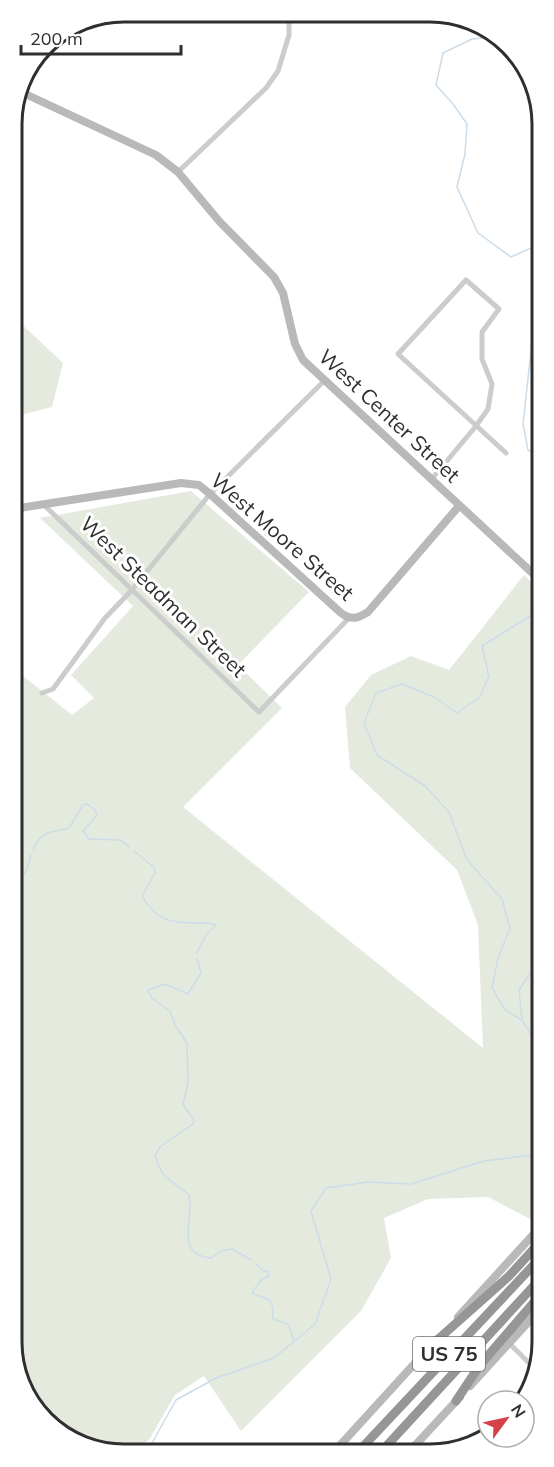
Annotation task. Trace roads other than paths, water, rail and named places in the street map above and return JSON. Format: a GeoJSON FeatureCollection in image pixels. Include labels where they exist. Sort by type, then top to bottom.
{"type":"FeatureCollection","features":[{"type":"Feature","properties":{"kind":"highway"},"geometry":{"type":"LineString","coordinates":[[435,1342],[509,1276],[531,1252]]}},
{"type":"Feature","properties":{"kind":"highway","name":"US 75"},"geometry":{"type":"LineString","coordinates":[[365,1444],[531,1268]]}},
{"type":"Feature","properties":{"kind":"highway","name":"US 75"},"geometry":{"type":"LineString","coordinates":[[388,1444],[531,1289]]}},
{"type":"Feature","properties":{"kind":"highway"},"geometry":{"type":"LineString","coordinates":[[456,1401],[480,1365],[531,1306]]}},
{"type":"Feature","properties":{"kind":"street"},"geometry":{"type":"LineString","coordinates":[[178,172],[266,88],[278,71],[289,35],[289,22]]}},
{"type":"Feature","properties":{"kind":"street","name":"West Center Street"},"geometry":{"type":"LineString","coordinates":[[27,96],[156,155],[178,172],[219,221],[274,277],[283,293],[295,344],[303,360],[532,572]]}},
{"type":"Feature","properties":{"kind":"street"},"geometry":{"type":"LineString","coordinates":[[430,480],[476,426],[488,409],[492,384],[482,359],[482,332],[499,309],[466,280],[398,354],[476,426],[506,453]]}},
{"type":"Feature","properties":{"kind":"street"},"geometry":{"type":"LineString","coordinates":[[42,693],[53,689],[105,618],[132,591],[210,494],[324,381]]}},
{"type":"Feature","properties":{"kind":"street","name":"West Moore Street"},"geometry":{"type":"LineString","coordinates":[[23,507],[181,483],[199,486],[349,618]]}},
{"type":"Feature","properties":{"kind":"street","name":"West Steadman Street"},"geometry":{"type":"LineString","coordinates":[[43,504],[259,712],[349,618]]}},
{"type":"Feature","properties":{"kind":"street"},"geometry":{"type":"LineString","coordinates":[[349,618],[357,618],[368,612],[459,506]]}},
{"type":"Feature","properties":{"kind":"street"},"geometry":{"type":"LineString","coordinates":[[341,1444],[531,1237]]}},
{"type":"Feature","properties":{"kind":"street"},"geometry":{"type":"LineString","coordinates":[[416,1444],[531,1319]]}},
{"type":"Feature","properties":{"kind":"street"},"geometry":{"type":"LineString","coordinates":[[509,1343],[529,1363]]}},
{"type":"Feature","properties":{"kind":"waterway"},"geometry":{"type":"LineString","coordinates":[[484,38],[472,39],[443,53],[436,85],[467,124],[465,154],[457,187],[478,233],[511,257],[532,248]]}},
{"type":"Feature","properties":{"kind":"waterway"},"geometry":{"type":"LineString","coordinates":[[532,344],[523,424],[528,450],[532,452]]}},
{"type":"Feature","properties":{"kind":"waterway"},"geometry":{"type":"LineString","coordinates":[[522,1020],[505,1010],[492,988],[498,958],[510,928],[502,899],[467,860],[449,812],[425,786],[377,755],[364,723],[376,693],[402,684],[434,697],[457,713],[480,697],[489,676],[482,646],[532,616]]}},
{"type":"Feature","properties":{"kind":"waterway"},"geometry":{"type":"LineString","coordinates":[[33,850],[44,835],[69,828],[83,805],[87,804],[95,810],[97,815],[83,831],[89,839],[121,840],[129,847]]}},
{"type":"Feature","properties":{"kind":"waterway"},"geometry":{"type":"LineString","coordinates":[[134,851],[154,867],[155,873],[142,896],[153,911],[172,921],[216,925],[206,935],[196,954]]}},
{"type":"Feature","properties":{"kind":"waterway"},"geometry":{"type":"LineString","coordinates":[[22,875],[28,867],[31,855]]}},
{"type":"Feature","properties":{"kind":"waterway"},"geometry":{"type":"LineString","coordinates":[[197,959],[201,973],[188,994],[165,984],[148,990],[152,998],[170,1011],[176,1027],[187,1043],[188,1083],[183,1104],[194,1120],[193,1124],[161,1146],[155,1155],[164,1176],[189,1195],[188,1233],[192,1250],[199,1255],[211,1258],[221,1251],[232,1249],[251,1260]]}},
{"type":"Feature","properties":{"kind":"waterway"},"geometry":{"type":"LineString","coordinates":[[531,972],[519,990],[522,1020],[531,1035]]}},
{"type":"Feature","properties":{"kind":"waterway"},"geometry":{"type":"LineString","coordinates":[[150,1444],[176,1400],[216,1378],[274,1358],[315,1324],[331,1279],[311,1211],[326,1188],[368,1182],[411,1184],[484,1161],[531,1155]]}},
{"type":"Feature","properties":{"kind":"waterway"},"geometry":{"type":"LineString","coordinates":[[256,1264],[264,1271],[268,1271],[269,1276],[260,1281],[252,1293],[271,1302],[273,1319],[288,1324],[294,1341]]}}]}
